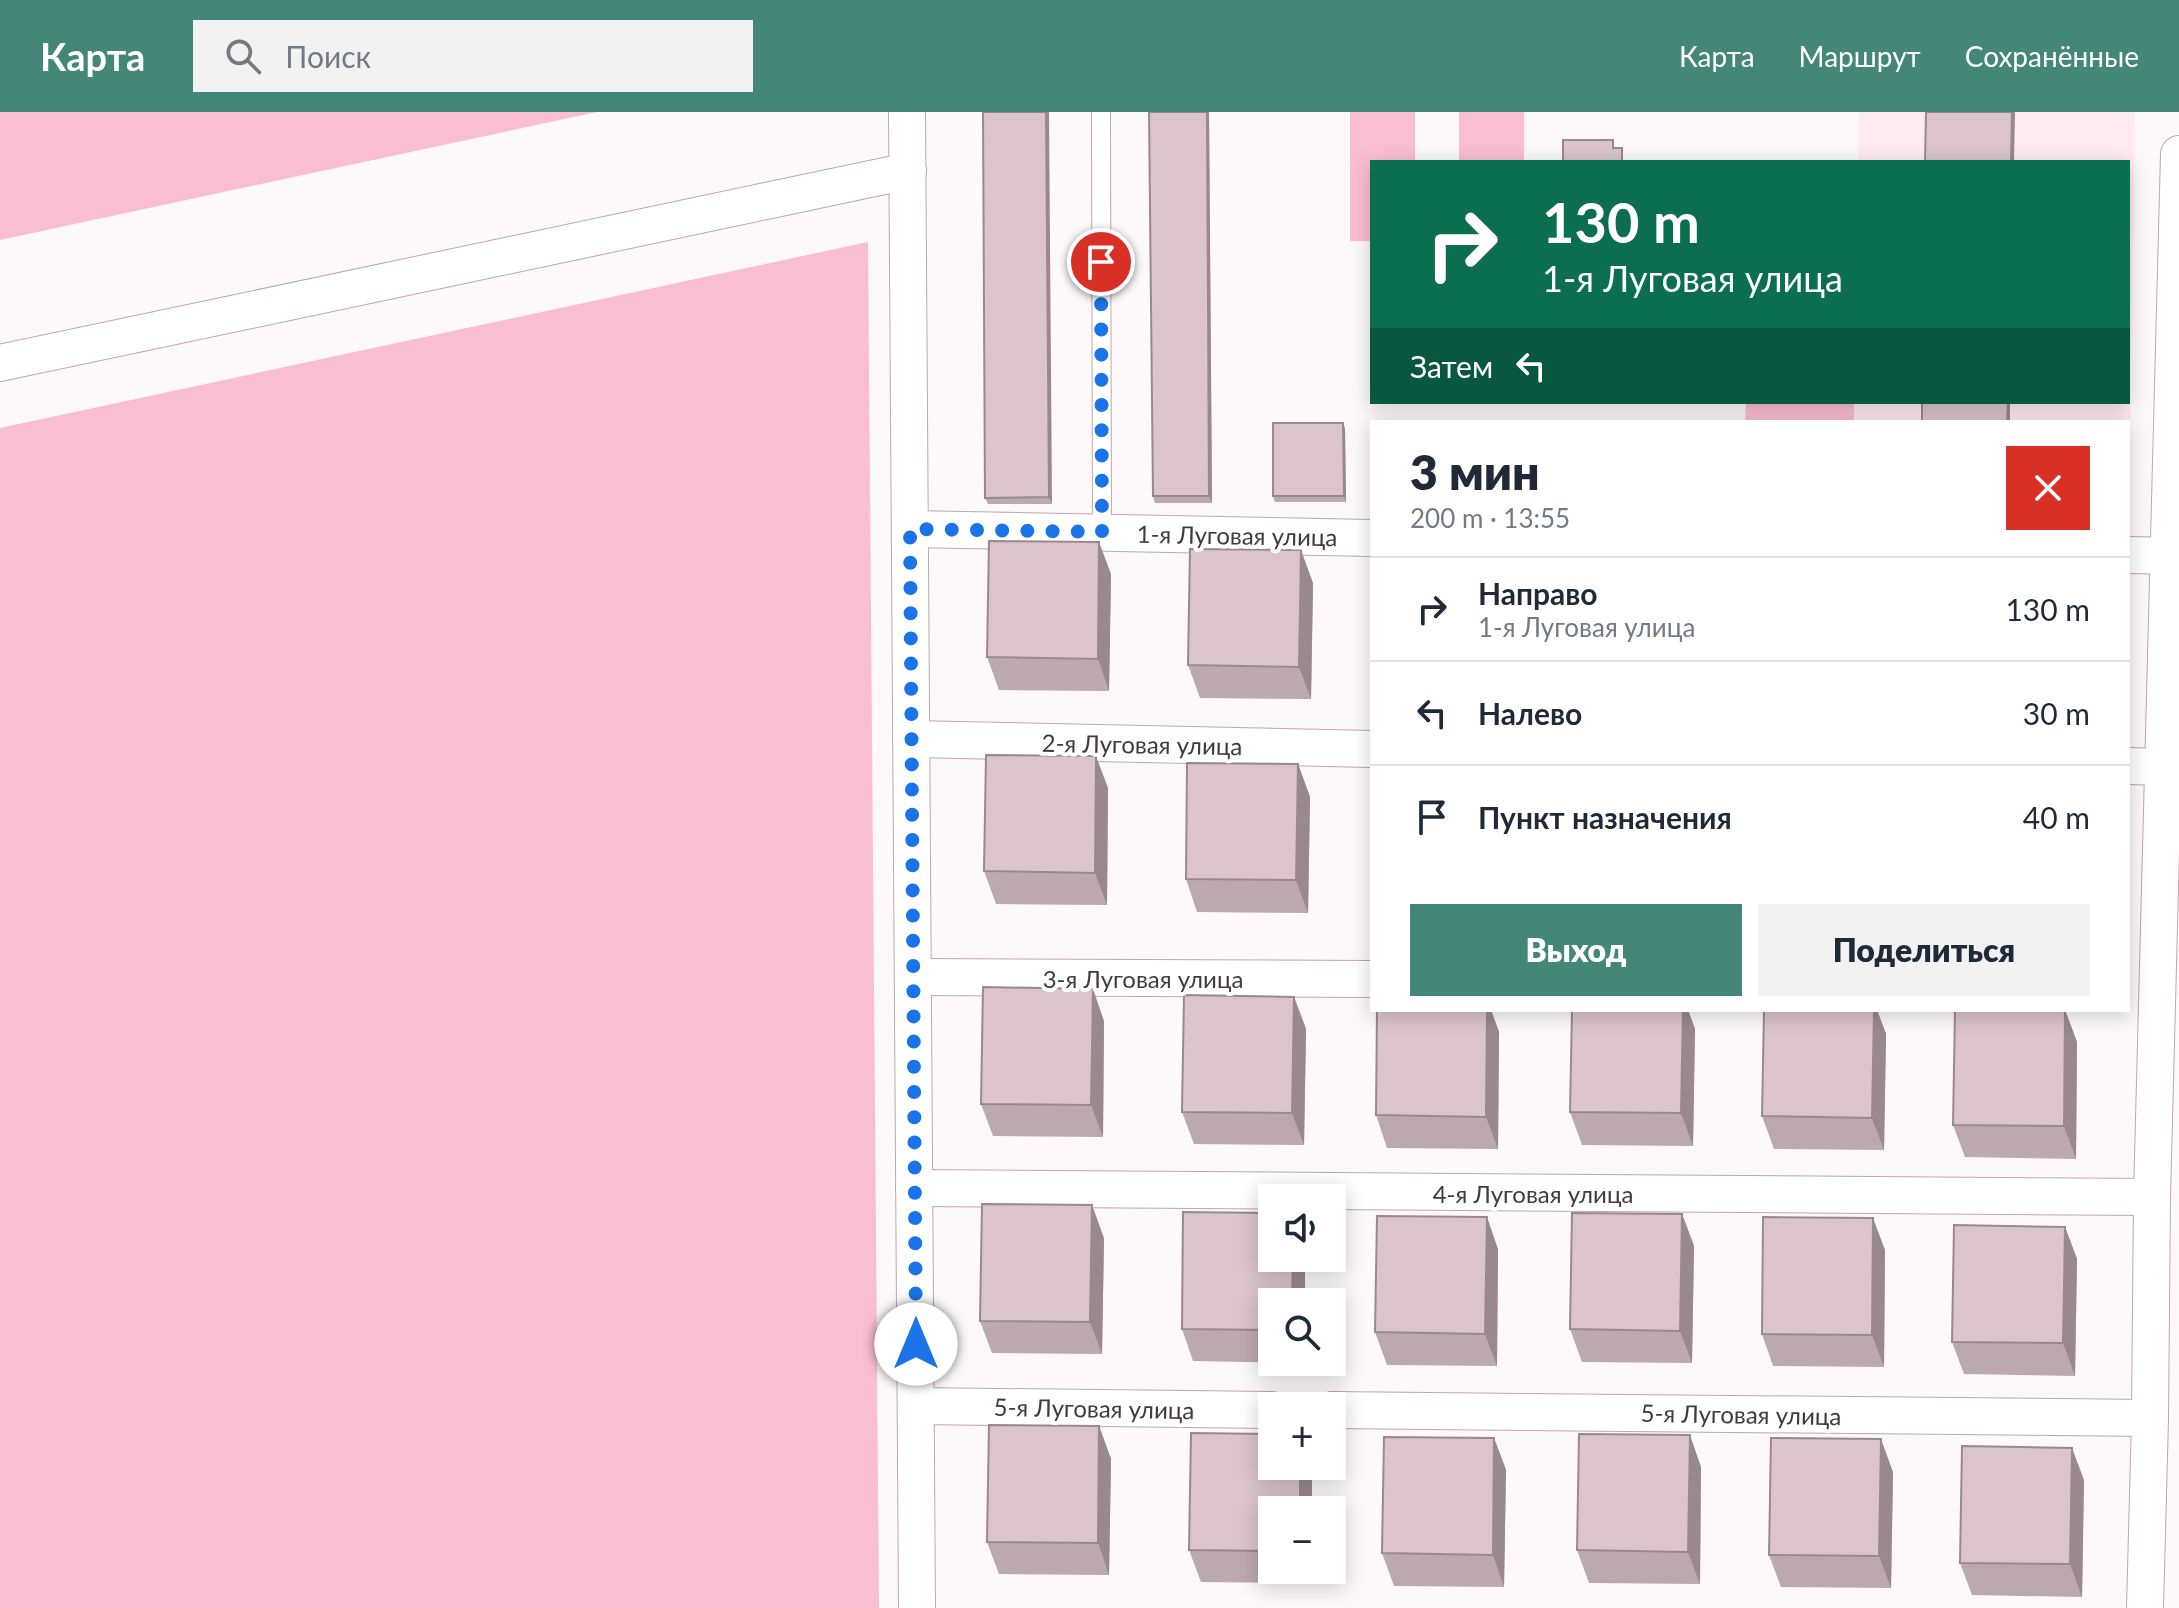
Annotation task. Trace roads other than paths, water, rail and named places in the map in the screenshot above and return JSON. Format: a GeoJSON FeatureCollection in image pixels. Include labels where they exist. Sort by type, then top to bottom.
{"type":"FeatureCollection","features":[{"type":"Feature","properties":{"kind":"street"},"geometry":{"type":"LineString","coordinates":[[907,112],[917,1608]]}},
{"type":"Feature","properties":{"kind":"street"},"geometry":{"type":"LineString","coordinates":[[2145,1608],[2152,1197],[2143,982],[2164,767],[2174,556],[2179,154]]}},
{"type":"Feature","properties":{"kind":"street"},"geometry":{"type":"LineString","coordinates":[[0,363],[908,171]]}},
{"type":"Feature","properties":{"kind":"street","name":"1-я Луговая улица"},"geometry":{"type":"LineString","coordinates":[[910,529],[1370,538]]}},
{"type":"Feature","properties":{"kind":"street"},"geometry":{"type":"LineString","coordinates":[[2130,555],[2174,556]]}},
{"type":"Feature","properties":{"kind":"street","name":"2-я Луговая улица"},"geometry":{"type":"LineString","coordinates":[[911,739],[1370,749]]}},
{"type":"Feature","properties":{"kind":"street"},"geometry":{"type":"LineString","coordinates":[[2130,766],[2164,767]]}},
{"type":"Feature","properties":{"kind":"street","name":"3-я Луговая улица"},"geometry":{"type":"LineString","coordinates":[[913,977],[1370,979]]}},
{"type":"Feature","properties":{"kind":"street","name":"4-я Луговая улица"},"geometry":{"type":"LineString","coordinates":[[914,1188],[2152,1197]]}},
{"type":"Feature","properties":{"kind":"street","name":"5-я Луговая улица"},"geometry":{"type":"LineString","coordinates":[[916,1406],[1258,1410]]}},
{"type":"Feature","properties":{"kind":"street","name":"5-я Луговая улица"},"geometry":{"type":"LineString","coordinates":[[1346,1410],[2150,1418]]}},
{"type":"Feature","properties":{"kind":"lane"},"geometry":{"type":"LineString","coordinates":[[1101,112],[1102,532]]}}]}
